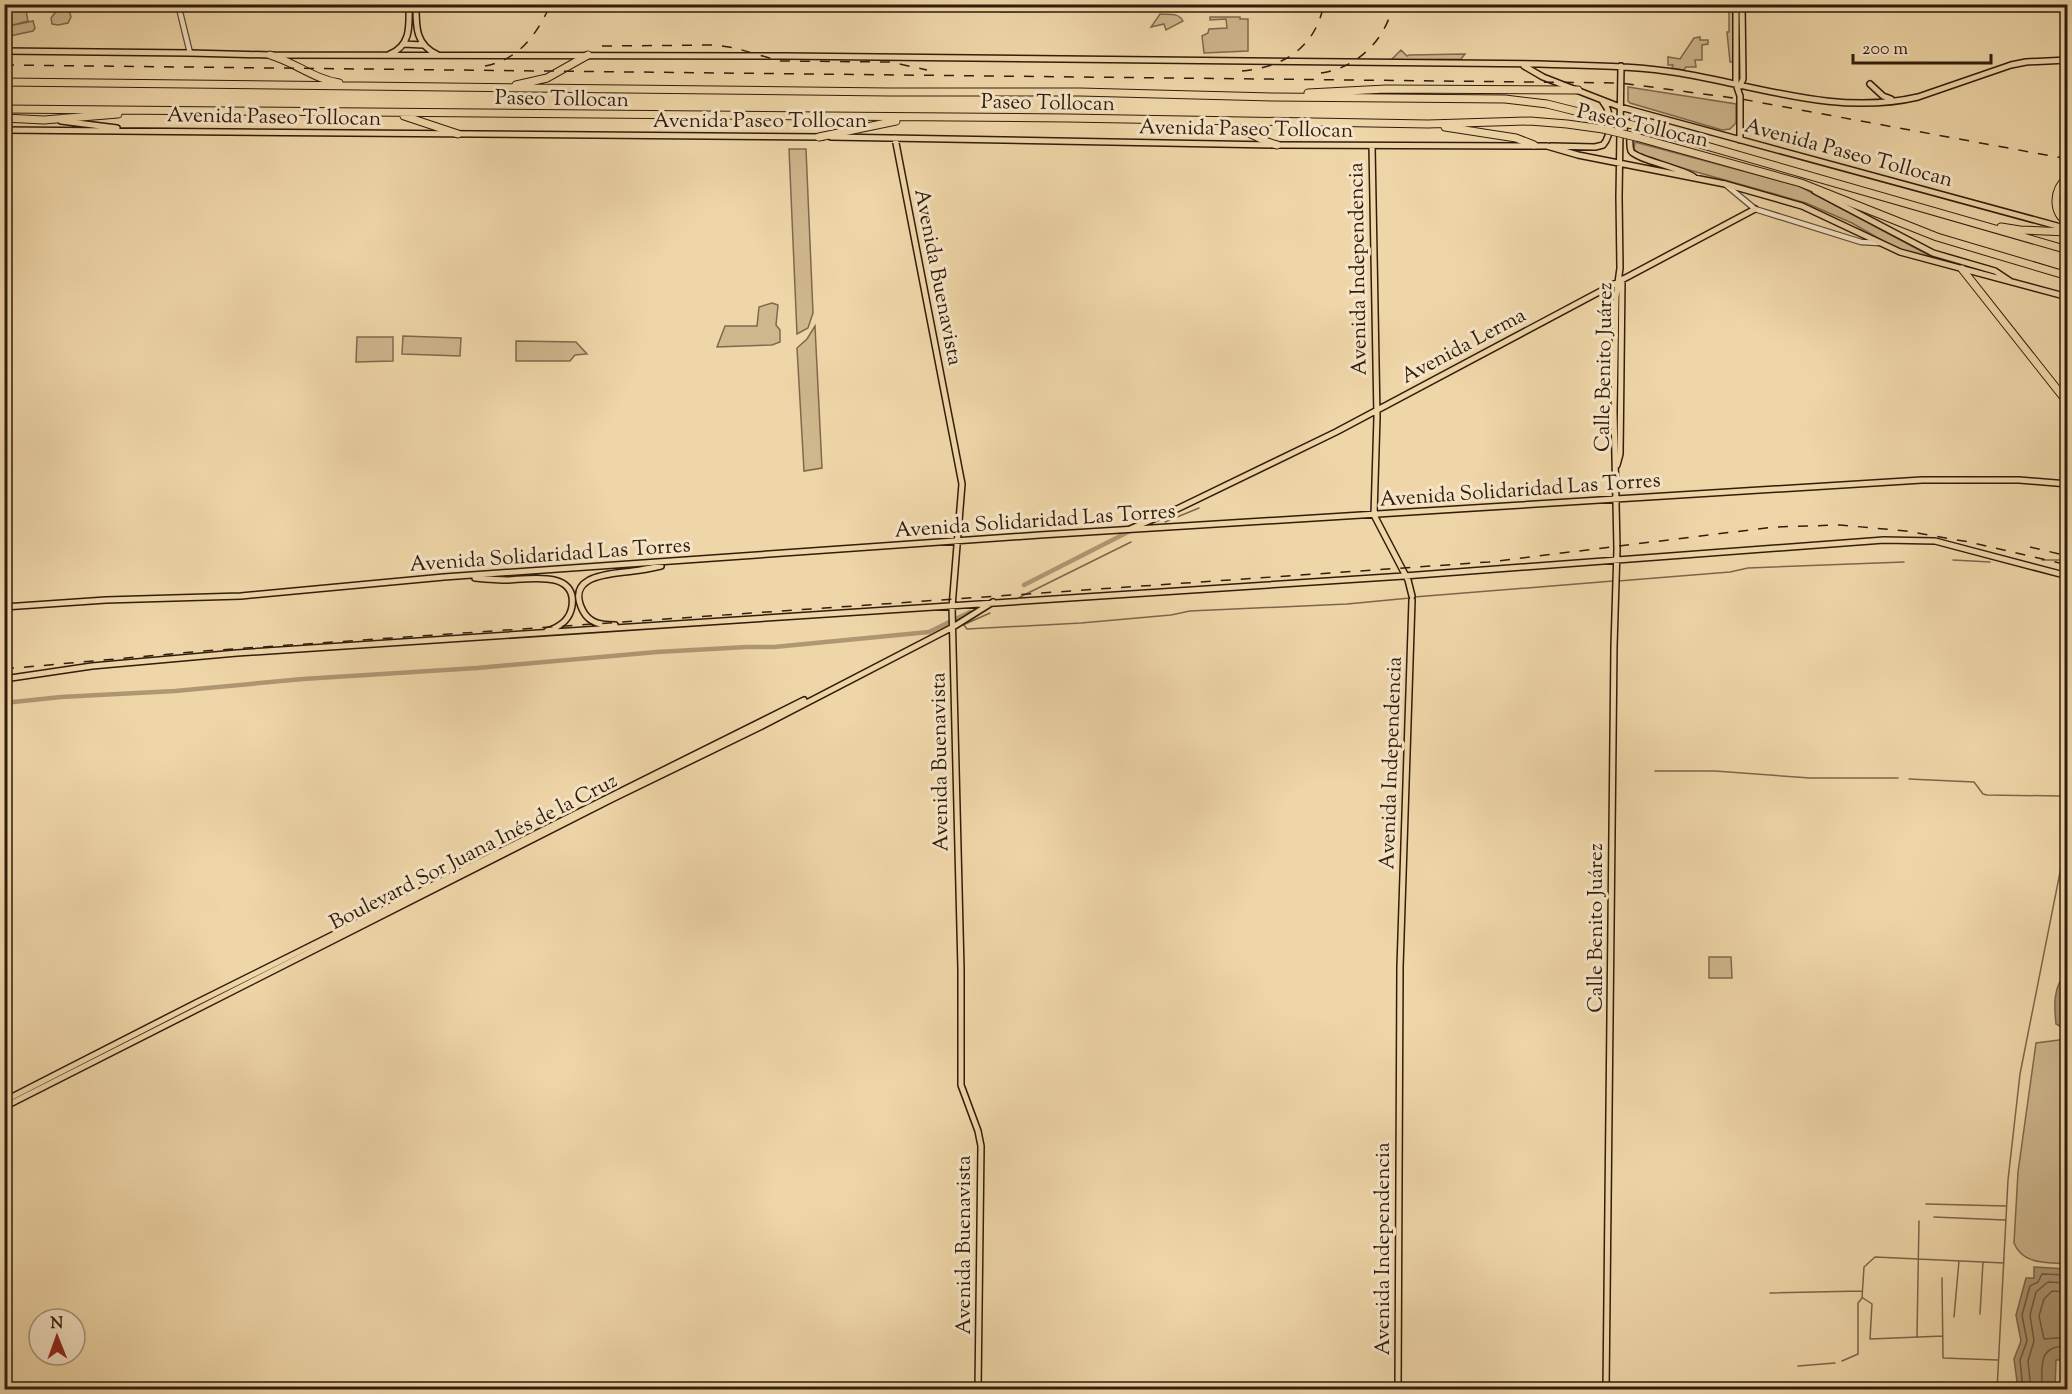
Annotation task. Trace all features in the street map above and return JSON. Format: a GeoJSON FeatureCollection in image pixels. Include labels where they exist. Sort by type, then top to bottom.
{"type":"FeatureCollection","features":[{"type":"Feature","properties":{"kind":"highway"},"geometry":{"type":"LineString","coordinates":[[505,88],[547,78],[588,55]]}},
{"type":"Feature","properties":{"kind":"highway"},"geometry":{"type":"LineString","coordinates":[[270,56],[287,60],[321,79],[349,87]]}},
{"type":"Feature","properties":{"kind":"highway","name":"Paseo Tollocan"},"geometry":{"type":"LineString","coordinates":[[6,81],[349,87],[1080,92],[1273,97],[1505,99],[1547,104],[1637,126],[2067,250]]}},
{"type":"Feature","properties":{"kind":"highway"},"geometry":{"type":"LineString","coordinates":[[1273,97],[1386,89],[1578,90]]}},
{"type":"Feature","properties":{"kind":"highway","name":"Paseo Tollocan"},"geometry":{"type":"LineString","coordinates":[[4,109],[1567,124],[1604,129],[1636,137],[1801,183],[1937,237],[2067,276]]}},
{"type":"Feature","properties":{"kind":"highway"},"geometry":{"type":"LineString","coordinates":[[4,118],[44,120],[104,116],[125,111]]}},
{"type":"Feature","properties":{"kind":"highway"},"geometry":{"type":"LineString","coordinates":[[390,112],[421,120],[458,134]]}},
{"type":"Feature","properties":{"kind":"highway"},"geometry":{"type":"LineString","coordinates":[[819,137],[918,117]]}},
{"type":"Feature","properties":{"kind":"highway"},"geometry":{"type":"LineString","coordinates":[[1217,122],[1241,128],[1257,138],[1277,145]]}},
{"type":"Feature","properties":{"kind":"highway"},"geometry":{"type":"LineString","coordinates":[[1428,124],[1516,138],[1534,145]]}},
{"type":"Feature","properties":{"kind":"highway"},"geometry":{"type":"LineString","coordinates":[[2067,178],[2058,189],[2056,202],[2058,214],[2067,223]]}},
{"type":"Feature","properties":{"kind":"highway"},"geometry":{"type":"LineString","coordinates":[[1978,225],[2020,230],[2067,230]]}},
{"type":"Feature","properties":{"kind":"highway"},"geometry":{"type":"LineString","coordinates":[[1962,269],[2067,403]]}},
{"type":"Feature","properties":{"kind":"main road"},"geometry":{"type":"LineString","coordinates":[[384,56],[396,52],[408,34],[409,4]]}},
{"type":"Feature","properties":{"kind":"main road"},"geometry":{"type":"LineString","coordinates":[[416,4],[417,31],[423,45]]}},
{"type":"Feature","properties":{"kind":"main road"},"geometry":{"type":"LineString","coordinates":[[1736,4],[1741,99],[1740,140]]}},
{"type":"Feature","properties":{"kind":"main road"},"geometry":{"type":"LineString","coordinates":[[1739,85],[1742,4]]}},
{"type":"Feature","properties":{"kind":"main road"},"geometry":{"type":"LineString","coordinates":[[403,44],[423,45],[440,55]]}},
{"type":"Feature","properties":{"kind":"main road","name":"Avenida Paseo Tollocan"},"geometry":{"type":"LineString","coordinates":[[4,51],[270,56],[785,56],[1621,66],[1652,68],[1833,103],[1858,104],[1902,101],[2011,65],[2034,61],[2067,60]]}},
{"type":"Feature","properties":{"kind":"main road","name":"Avenida Paseo Tollocan"},"geometry":{"type":"LineString","coordinates":[[1522,65],[1543,77],[1643,114],[2067,230]]}},
{"type":"Feature","properties":{"kind":"main road","name":"Calle Benito Juárez"},"geometry":{"type":"LineString","coordinates":[[1606,1389],[1613,673],[1617,560],[1617,466],[1614,454],[1620,282],[1621,66]]}},
{"type":"Feature","properties":{"kind":"main road"},"geometry":{"type":"LineString","coordinates":[[1870,84],[1883,96],[1902,101]]}},
{"type":"Feature","properties":{"kind":"main road"},"geometry":{"type":"LineString","coordinates":[[1547,146],[1597,147],[1603,145],[1607,140],[1610,117],[1608,108],[1602,100]]}},
{"type":"Feature","properties":{"kind":"main road"},"geometry":{"type":"LineString","coordinates":[[1643,114],[1632,121],[1630,147],[1632,152],[1640,158],[1681,170],[1696,178]]}},
{"type":"Feature","properties":{"kind":"main road"},"geometry":{"type":"LineString","coordinates":[[44,120],[130,130]]}},
{"type":"Feature","properties":{"kind":"main road","name":"Avenida Paseo Tollocan"},"geometry":{"type":"LineString","coordinates":[[4,130],[819,137],[1372,146],[1547,146],[1578,155],[1725,184],[1820,213],[1900,252],[2067,297]]}},
{"type":"Feature","properties":{"kind":"main road","name":"Avenida Buenavista"},"geometry":{"type":"LineString","coordinates":[[895,138],[961,474],[952,607],[961,969],[961,1085],[978,1131],[981,1146],[978,1389]]}},
{"type":"Feature","properties":{"kind":"main road","name":"Avenida Independencia"},"geometry":{"type":"LineString","coordinates":[[1372,146],[1376,413],[1374,515],[1410,584],[1412,598],[1400,956],[1398,1389]]}},
{"type":"Feature","properties":{"kind":"main road"},"geometry":{"type":"LineString","coordinates":[[1801,183],[1933,253],[1995,271],[2012,282]]}},
{"type":"Feature","properties":{"kind":"main road","name":"Avenida Lerma"},"geometry":{"type":"LineString","coordinates":[[1126,530],[1178,509],[1376,413],[1755,210]]}},
{"type":"Feature","properties":{"kind":"main road","name":"Avenida Solidaridad Las Torres"},"geometry":{"type":"LineString","coordinates":[[4,607],[106,600],[240,596],[444,577],[1126,530],[1922,480],[2019,480],[2067,484]]}},
{"type":"Feature","properties":{"kind":"main road"},"geometry":{"type":"LineString","coordinates":[[4,679],[100,665],[237,653],[952,607],[994,602],[1404,576],[1912,539],[1954,545],[2067,576]]}},
{"type":"Feature","properties":{"kind":"main road"},"geometry":{"type":"LineString","coordinates":[[665,625],[614,626],[597,623],[584,613],[579,596],[584,584],[594,576],[635,571],[671,562]]}},
{"type":"Feature","properties":{"kind":"main road"},"geometry":{"type":"LineString","coordinates":[[444,577],[506,580],[545,578],[561,582],[572,597],[571,612],[562,624],[540,634]]}},
{"type":"Feature","properties":{"kind":"main road","name":"Boulevard Sor Juana Inés de la Cruz"},"geometry":{"type":"LineString","coordinates":[[4,1101],[759,723],[994,602]]}},
{"type":"Feature","properties":{"kind":"main road","name":"Boulevard Sor Juana Inés de la Cruz"},"geometry":{"type":"LineString","coordinates":[[4,1107],[612,799],[760,727],[953,623]]}},
{"type":"Feature","properties":{"kind":"street"},"geometry":{"type":"LineString","coordinates":[[178,4],[190,53]]}},
{"type":"Feature","properties":{"kind":"street"},"geometry":{"type":"LineString","coordinates":[[1725,184],[1755,210],[1861,242],[1880,243]]}},
{"type":"Feature","properties":{"kind":"shaded area"},"geometry":{"type":"Polygon","coordinates":[[[5,4],[25,5],[28,21],[9,26],[33,21],[35,28],[33,31],[5,37],[5,4]]]}},
{"type":"Feature","properties":{"kind":"shaded area"},"geometry":{"type":"Polygon","coordinates":[[[61,5],[68,5],[71,17],[68,23],[52,24],[51,18],[61,5]]]}},
{"type":"Feature","properties":{"kind":"shaded area"},"geometry":{"type":"Polygon","coordinates":[[[994,5],[1004,5],[1004,10],[1041,10],[1042,5],[1091,5],[1085,11],[1001,12],[994,5]]]}},
{"type":"Feature","properties":{"kind":"shaded area"},"geometry":{"type":"Polygon","coordinates":[[[1729,5],[1733,5],[1735,16],[1734,62],[1730,62],[1727,32],[1729,32],[1729,5]]]}},
{"type":"Feature","properties":{"kind":"shaded area"},"geometry":{"type":"Polygon","coordinates":[[[1160,14],[1176,15],[1183,21],[1166,30],[1164,24],[1151,27],[1160,14]]]}},
{"type":"Feature","properties":{"kind":"shaded area"},"geometry":{"type":"Polygon","coordinates":[[[1210,17],[1248,19],[1248,51],[1204,53],[1202,36],[1208,33],[1209,29],[1227,28],[1226,19],[1210,20],[1210,17]]]}},
{"type":"Feature","properties":{"kind":"shaded area"},"geometry":{"type":"Polygon","coordinates":[[[1700,37],[1700,40],[1708,40],[1708,44],[1702,45],[1702,60],[1695,60],[1696,67],[1686,67],[1684,70],[1668,65],[1668,57],[1680,59],[1694,38],[1700,37]]]}},
{"type":"Feature","properties":{"kind":"shaded area"},"geometry":{"type":"Polygon","coordinates":[[[1401,50],[1407,56],[1465,54],[1461,59],[1391,60],[1401,50]]]}},
{"type":"Feature","properties":{"kind":"shaded area"},"geometry":{"type":"Polygon","coordinates":[[[1628,87],[1736,104],[1736,123],[1730,129],[1722,130],[1630,103],[1628,87]]]}},
{"type":"Feature","properties":{"kind":"shaded area"},"geometry":{"type":"Polygon","coordinates":[[[1635,142],[1799,186],[1936,259],[1897,249],[1852,223],[1806,203],[1640,156],[1634,149],[1635,142]]]}},
{"type":"Feature","properties":{"kind":"shaded area"},"geometry":{"type":"Polygon","coordinates":[[[789,149],[806,149],[813,313],[808,328],[797,334],[789,149]]]}},
{"type":"Feature","properties":{"kind":"shaded area"},"geometry":{"type":"Polygon","coordinates":[[[772,303],[778,305],[776,325],[780,330],[780,342],[772,345],[717,347],[725,326],[757,326],[759,307],[772,303]]]}},
{"type":"Feature","properties":{"kind":"shaded area"},"geometry":{"type":"Polygon","coordinates":[[[815,326],[822,468],[804,471],[797,348],[807,339],[815,326]]]}},
{"type":"Feature","properties":{"kind":"shaded area"},"geometry":{"type":"Polygon","coordinates":[[[403,336],[461,338],[460,356],[402,354],[403,336]]]}},
{"type":"Feature","properties":{"kind":"shaded area"},"geometry":{"type":"Polygon","coordinates":[[[357,337],[393,337],[393,361],[356,362],[357,337]]]}},
{"type":"Feature","properties":{"kind":"shaded area"},"geometry":{"type":"Polygon","coordinates":[[[516,341],[576,342],[587,354],[575,355],[570,361],[516,361],[516,341]]]}},
{"type":"Feature","properties":{"kind":"shaded area"},"geometry":{"type":"Polygon","coordinates":[[[1709,957],[1731,957],[1732,978],[1709,978],[1709,957]]]}},
{"type":"Feature","properties":{"kind":"shaded area"},"geometry":{"type":"Polygon","coordinates":[[[2068,1039],[2067,1264],[2029,1259],[2018,1250],[2014,1243],[2018,1172],[2036,1043],[2068,1039]]]}},
{"type":"Feature","properties":{"kind":"water"},"geometry":{"type":"Polygon","coordinates":[[[2067,972],[2067,1030],[2056,1024],[2055,1010],[2057,989],[2067,972]]]}},
{"type":"Feature","properties":{"kind":"water"},"geometry":{"type":"Polygon","coordinates":[[[2034,1267],[2067,1269],[2067,1360],[2056,1360],[2055,1389],[2018,1389],[2014,1359],[2021,1341],[2016,1315],[2026,1278],[2034,1278],[2034,1267]]]}},
{"type":"Feature","properties":{"kind":"waterway"},"geometry":{"type":"LineString","coordinates":[[1165,522],[1199,508]]}},
{"type":"Feature","properties":{"kind":"waterway"},"geometry":{"type":"LineString","coordinates":[[1024,585],[1132,530]]}},
{"type":"Feature","properties":{"kind":"waterway"},"geometry":{"type":"LineString","coordinates":[[1020,597],[1131,542]]}},
{"type":"Feature","properties":{"kind":"waterway"},"geometry":{"type":"LineString","coordinates":[[1953,560],[1990,562]]}},
{"type":"Feature","properties":{"kind":"waterway"},"geometry":{"type":"LineString","coordinates":[[2042,560],[2068,560]]}},
{"type":"Feature","properties":{"kind":"waterway"},"geometry":{"type":"LineString","coordinates":[[1618,581],[1730,572],[1748,568],[1904,562]]}},
{"type":"Feature","properties":{"kind":"waterway"},"geometry":{"type":"LineString","coordinates":[[1414,597],[1613,581]]}},
{"type":"Feature","properties":{"kind":"waterway"},"geometry":{"type":"LineString","coordinates":[[964,625],[967,629],[1081,623],[1171,615],[1190,611],[1347,604],[1410,598]]}},
{"type":"Feature","properties":{"kind":"waterway"},"geometry":{"type":"LineString","coordinates":[[4,703],[303,679],[477,668],[657,652],[774,647],[929,632],[970,612]]}},
{"type":"Feature","properties":{"kind":"waterway"},"geometry":{"type":"LineString","coordinates":[[963,625],[990,613]]}},
{"type":"Feature","properties":{"kind":"waterway"},"geometry":{"type":"LineString","coordinates":[[1655,771],[1715,771],[1810,778],[1898,778]]}},
{"type":"Feature","properties":{"kind":"waterway"},"geometry":{"type":"LineString","coordinates":[[1909,779],[1974,782],[1983,794],[1987,795],[2061,796]]}},
{"type":"Feature","properties":{"kind":"waterway"},"geometry":{"type":"LineString","coordinates":[[1997,1390],[2008,1180],[2020,1074],[2068,832]]}},
{"type":"Feature","properties":{"kind":"waterway"},"geometry":{"type":"LineString","coordinates":[[1926,1204],[2006,1206]]}},
{"type":"Feature","properties":{"kind":"waterway"},"geometry":{"type":"LineString","coordinates":[[1934,1217],[2005,1220]]}},
{"type":"Feature","properties":{"kind":"waterway"},"geometry":{"type":"LineString","coordinates":[[1917,1336],[1919,1221]]}},
{"type":"Feature","properties":{"kind":"waterway"},"geometry":{"type":"LineString","coordinates":[[1842,1361],[1858,1354],[1858,1303],[1862,1298],[1864,1267],[1875,1257],[2004,1263]]}},
{"type":"Feature","properties":{"kind":"waterway"},"geometry":{"type":"LineString","coordinates":[[1954,1317],[1959,1261]]}},
{"type":"Feature","properties":{"kind":"waterway"},"geometry":{"type":"LineString","coordinates":[[1980,1314],[1983,1262]]}},
{"type":"Feature","properties":{"kind":"waterway"},"geometry":{"type":"LineString","coordinates":[[1942,1278],[1943,1358],[1998,1360]]}},
{"type":"Feature","properties":{"kind":"waterway"},"geometry":{"type":"LineString","coordinates":[[1770,1293],[1862,1291]]}},
{"type":"Feature","properties":{"kind":"waterway"},"geometry":{"type":"LineString","coordinates":[[1863,1298],[1872,1304],[1870,1339],[1943,1336]]}},
{"type":"Feature","properties":{"kind":"waterway"},"geometry":{"type":"LineString","coordinates":[[1798,1366],[1835,1363]]}},
{"type":"Feature","properties":{"kind":"railway"},"geometry":{"type":"LineString","coordinates":[[485,66],[508,58],[526,44],[551,4]]}},
{"type":"Feature","properties":{"kind":"railway"},"geometry":{"type":"LineString","coordinates":[[1242,71],[1271,65],[1295,53],[1313,32],[1324,4]]}},
{"type":"Feature","properties":{"kind":"railway"},"geometry":{"type":"LineString","coordinates":[[1321,73],[1346,65],[1368,50],[1384,29],[1393,4]]}},
{"type":"Feature","properties":{"kind":"railway"},"geometry":{"type":"LineString","coordinates":[[602,46],[716,45],[780,61],[890,62],[927,70]]}},
{"type":"Feature","properties":{"kind":"railway"},"geometry":{"type":"LineString","coordinates":[[4,65],[1621,83],[1741,99],[2068,159]]}},
{"type":"Feature","properties":{"kind":"railway"},"geometry":{"type":"LineString","coordinates":[[4,669],[204,651],[1489,562],[1774,527],[1840,525],[1906,531],[1969,542],[2068,565]]}},
{"type":"Feature","properties":{"kind":"railway"},"geometry":{"type":"LineString","coordinates":[[2030,547],[2068,556]]}}]}
